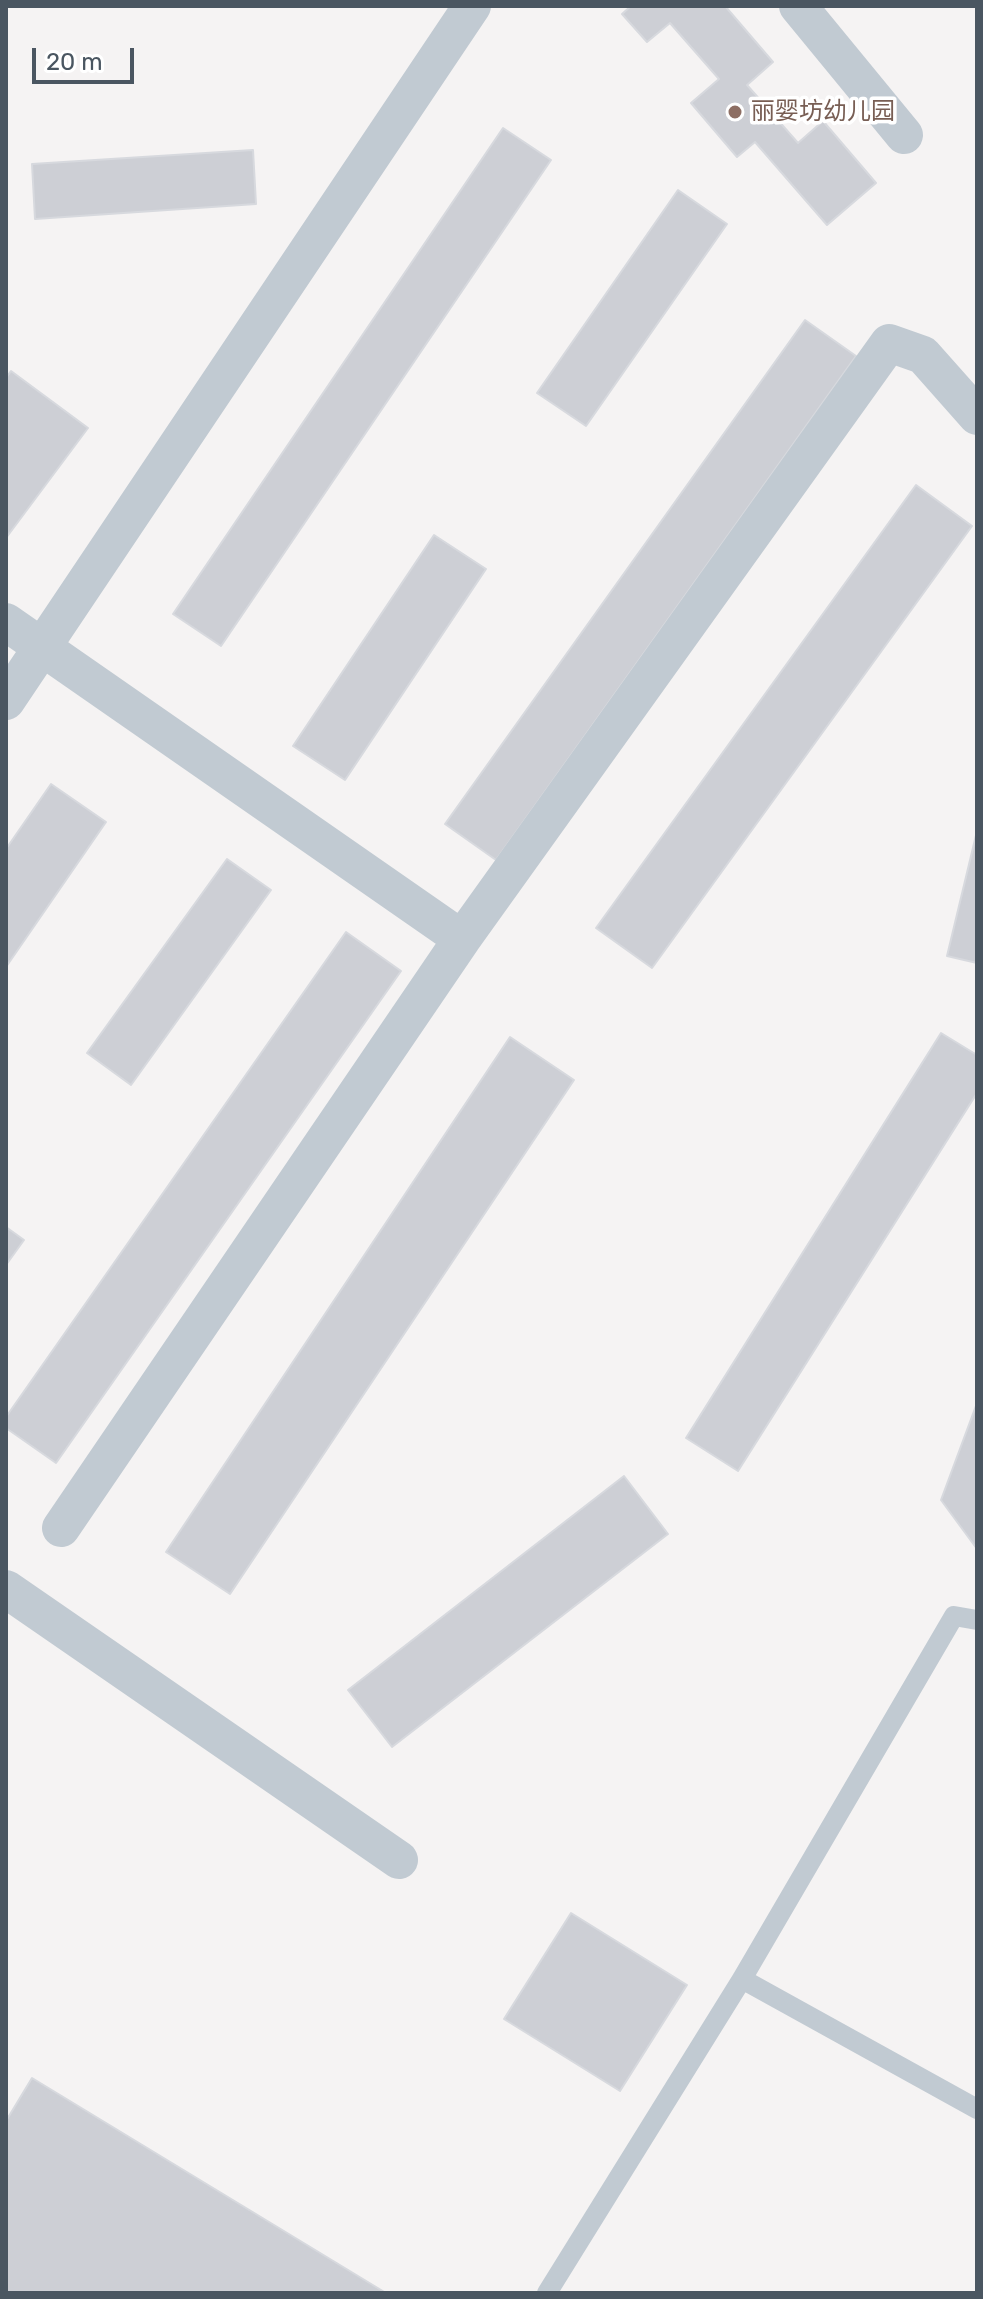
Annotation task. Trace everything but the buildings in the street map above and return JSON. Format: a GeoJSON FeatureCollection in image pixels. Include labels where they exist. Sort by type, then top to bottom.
{"type":"FeatureCollection","features":[{"type":"Feature","properties":{"kind":"street"},"geometry":{"type":"LineString","coordinates":[[6,701],[472,6]]}},
{"type":"Feature","properties":{"kind":"street"},"geometry":{"type":"LineString","coordinates":[[798,6],[904,135]]}},
{"type":"Feature","properties":{"kind":"street"},"geometry":{"type":"LineString","coordinates":[[61,1528],[462,939],[889,343],[923,355],[977,416]]}},
{"type":"Feature","properties":{"kind":"street"},"geometry":{"type":"LineString","coordinates":[[6,622],[462,939]]}},
{"type":"Feature","properties":{"kind":"street"},"geometry":{"type":"LineString","coordinates":[[6,1589],[399,1860]]}},
{"type":"Feature","properties":{"kind":"lane"},"geometry":{"type":"LineString","coordinates":[[547,2293],[742,1979],[954,1616],[977,1620]]}},
{"type":"Feature","properties":{"kind":"lane"},"geometry":{"type":"LineString","coordinates":[[742,1979],[977,2109]]}},
{"type":"Feature","properties":{"kind":"place","name":"丽婴坊幼儿园"},"geometry":{"type":"Point","coordinates":[735,112]}}]}
